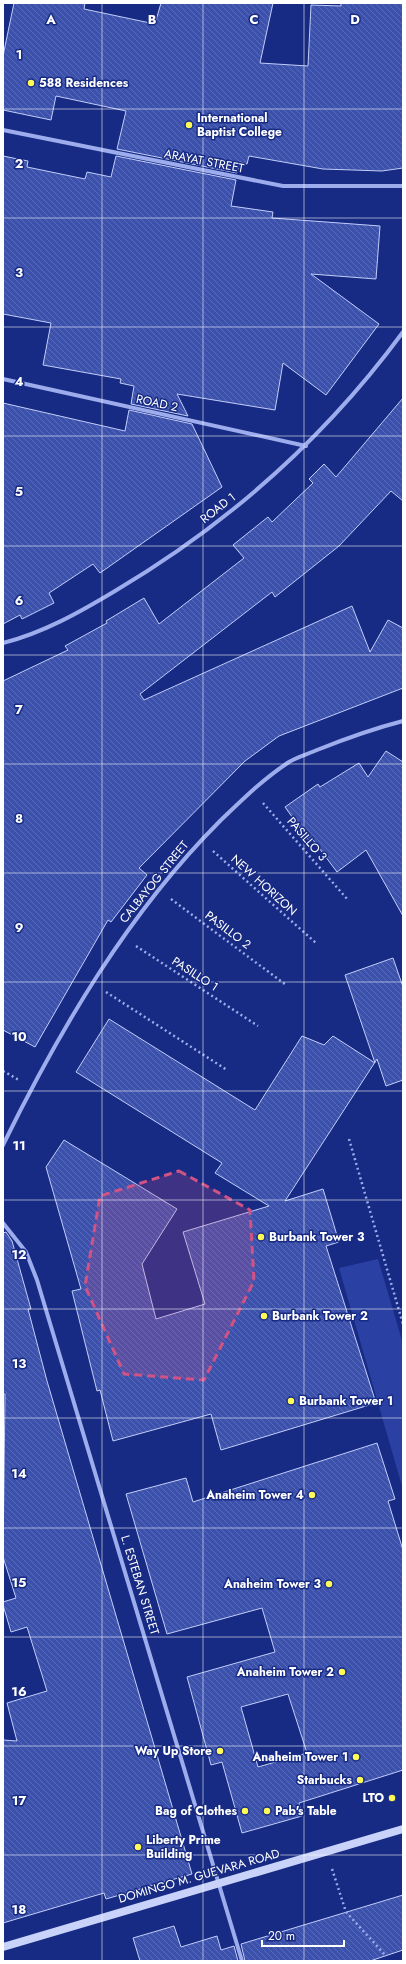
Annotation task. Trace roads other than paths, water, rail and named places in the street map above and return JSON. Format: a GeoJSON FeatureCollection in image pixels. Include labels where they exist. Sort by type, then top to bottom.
{"type":"FeatureCollection","features":[{"type":"Feature","properties":{"kind":"main road","name":"DOMINGO M. GUEVARA ROAD"},"geometry":{"type":"LineString","coordinates":[[3,1947],[403,1829]]}},
{"type":"Feature","properties":{"kind":"street","name":"ARAYAT STREET"},"geometry":{"type":"LineString","coordinates":[[3,130],[283,186],[403,186]]}},
{"type":"Feature","properties":{"kind":"street","name":"ROAD 1"},"geometry":{"type":"LineString","coordinates":[[3,643],[17,639],[72,616],[170,556],[231,512],[306,446],[383,360],[403,332]]}},
{"type":"Feature","properties":{"kind":"street","name":"ROAD 2"},"geometry":{"type":"LineString","coordinates":[[3,380],[306,446]]}},
{"type":"Feature","properties":{"kind":"street","name":"CALBAYOG STREET"},"geometry":{"type":"LineString","coordinates":[[3,1145],[32,1087],[93,983],[122,937],[158,890],[201,840],[252,790],[290,762],[363,732],[403,721]]}},
{"type":"Feature","properties":{"kind":"street","name":"L. ESTEBAN STREET"},"geometry":{"type":"LineString","coordinates":[[3,1223],[26,1252],[37,1280],[220,1882],[242,1961]]}},
{"type":"Feature","properties":{"kind":"place","name":"588 Residences"},"geometry":{"type":"Point","coordinates":[31,83]}},
{"type":"Feature","properties":{"kind":"place","name":"International Baptist College"},"geometry":{"type":"Point","coordinates":[189,125]}},
{"type":"Feature","properties":{"kind":"place","name":"Burbank Tower 3"},"geometry":{"type":"Point","coordinates":[261,1237]}},
{"type":"Feature","properties":{"kind":"place","name":"Burbank Tower 2"},"geometry":{"type":"Point","coordinates":[264,1316]}},
{"type":"Feature","properties":{"kind":"place","name":"Burbank Tower 1"},"geometry":{"type":"Point","coordinates":[291,1401]}},
{"type":"Feature","properties":{"kind":"place","name":"Anaheim Tower 4"},"geometry":{"type":"Point","coordinates":[312,1495]}},
{"type":"Feature","properties":{"kind":"place","name":"Anaheim Tower 3"},"geometry":{"type":"Point","coordinates":[329,1584]}},
{"type":"Feature","properties":{"kind":"place","name":"Anaheim Tower 2"},"geometry":{"type":"Point","coordinates":[342,1672]}},
{"type":"Feature","properties":{"kind":"place","name":"Way Up Store"},"geometry":{"type":"Point","coordinates":[220,1751]}},
{"type":"Feature","properties":{"kind":"place","name":"Anaheim Tower 1"},"geometry":{"type":"Point","coordinates":[356,1757]}},
{"type":"Feature","properties":{"kind":"place","name":"Starbucks"},"geometry":{"type":"Point","coordinates":[360,1780]}},
{"type":"Feature","properties":{"kind":"place","name":"LTO"},"geometry":{"type":"Point","coordinates":[392,1798]}},
{"type":"Feature","properties":{"kind":"place","name":"Bag of Clothes"},"geometry":{"type":"Point","coordinates":[245,1811]}},
{"type":"Feature","properties":{"kind":"place","name":"Pab's Table"},"geometry":{"type":"Point","coordinates":[267,1811]}},
{"type":"Feature","properties":{"kind":"place","name":"Liberty Prime Building"},"geometry":{"type":"Point","coordinates":[138,1847]}}]}
